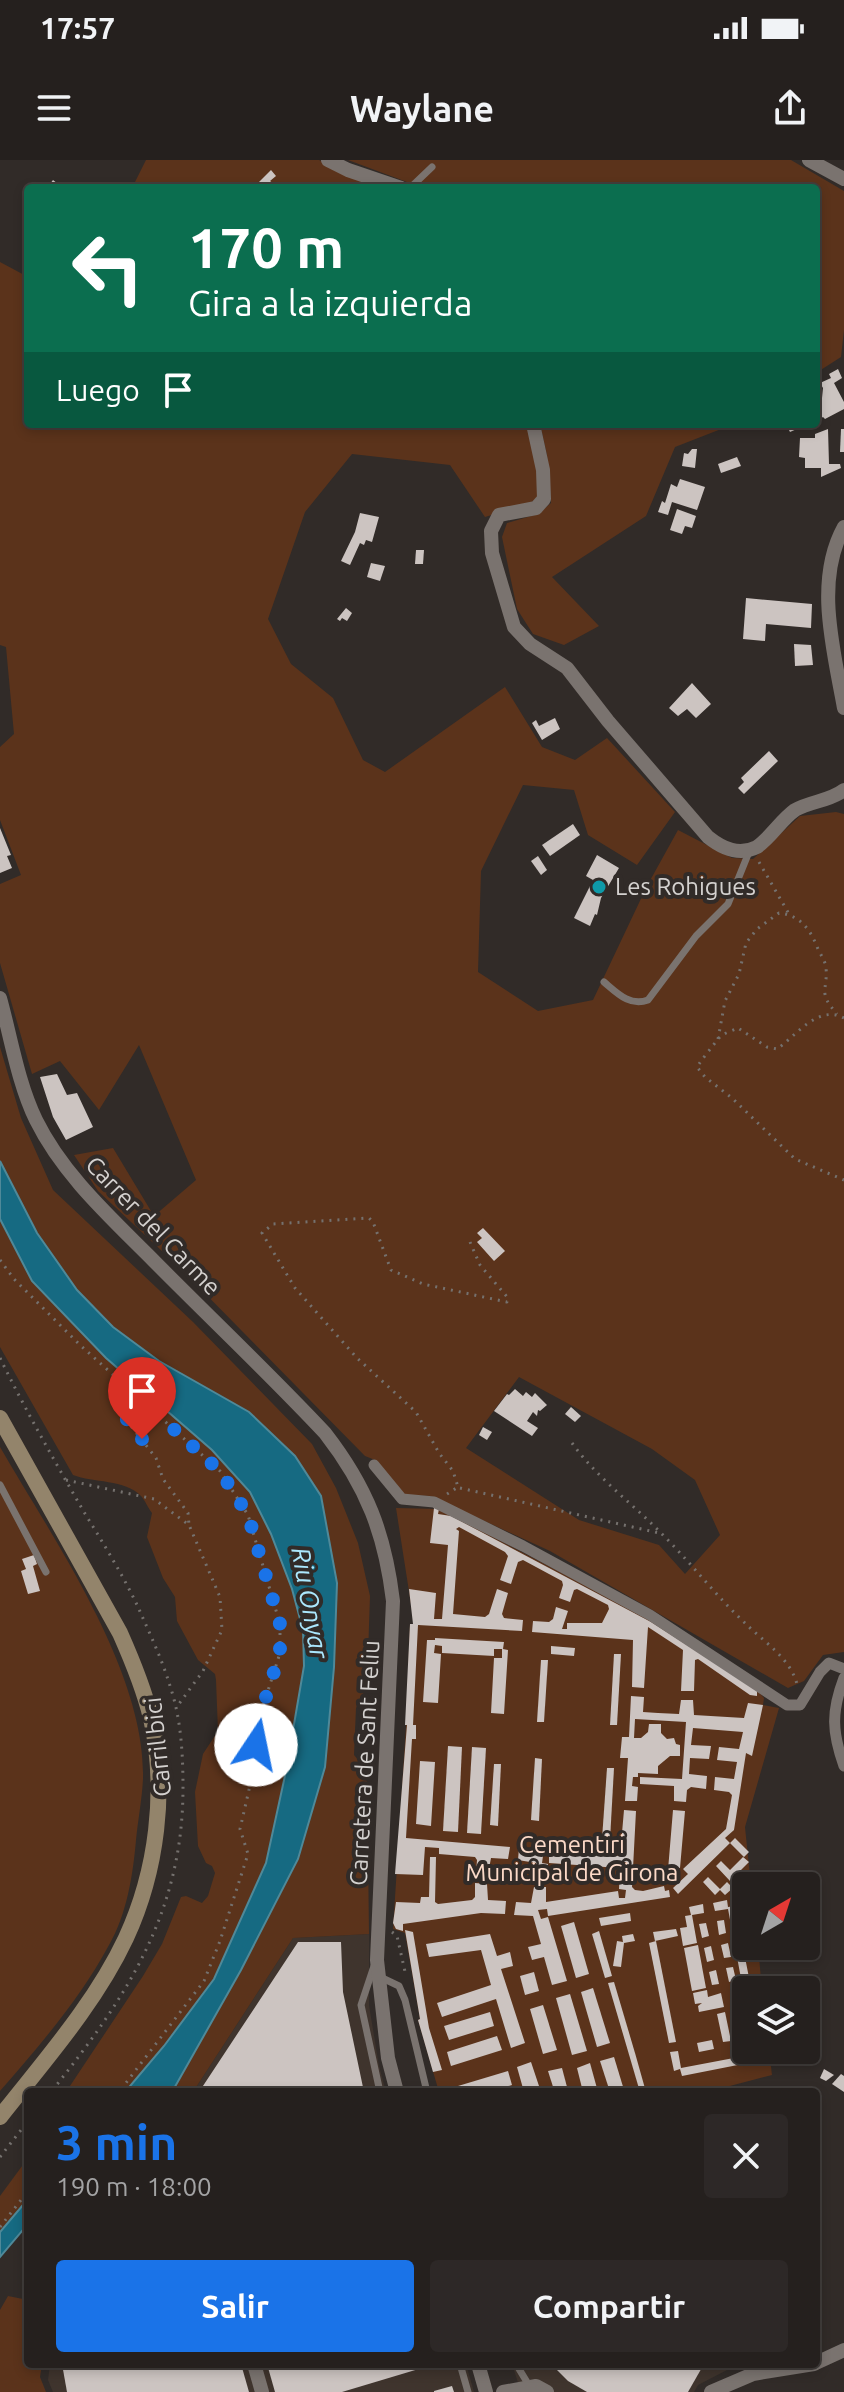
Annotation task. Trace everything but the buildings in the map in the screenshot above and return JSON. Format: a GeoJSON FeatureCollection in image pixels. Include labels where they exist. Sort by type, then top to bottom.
{"type":"FeatureCollection","features":[{"type":"Feature","properties":{"kind":"main road"},"geometry":{"type":"LineString","coordinates":[[0,1418],[120,1633],[134,1665],[151,1719],[159,1783],[153,1852],[126,1938],[95,1992],[0,2117]]}},
{"type":"Feature","properties":{"kind":"street"},"geometry":{"type":"LineString","coordinates":[[328,160],[389,184]]}},
{"type":"Feature","properties":{"kind":"street"},"geometry":{"type":"LineString","coordinates":[[809,160],[844,179]]}},
{"type":"Feature","properties":{"kind":"street"},"geometry":{"type":"LineString","coordinates":[[534,428],[543,470],[544,499],[536,508],[499,515],[491,531],[492,553],[514,627],[530,644],[567,668],[608,721],[708,837],[726,850],[752,850],[768,839],[793,812],[844,790]]}},
{"type":"Feature","properties":{"kind":"street"},"geometry":{"type":"LineString","coordinates":[[844,527],[828,578],[835,655],[844,708]]}},
{"type":"Feature","properties":{"kind":"street","name":"Carrer del Carme"},"geometry":{"type":"LineString","coordinates":[[0,998],[36,1119],[65,1166],[121,1228],[336,1447]]}},
{"type":"Feature","properties":{"kind":"street","name":"Carretera de Sant Feliu"},"geometry":{"type":"LineString","coordinates":[[336,1447],[362,1487],[374,1513],[384,1543],[393,1601],[377,1960],[388,2058],[396,2088]]}},
{"type":"Feature","properties":{"kind":"street"},"geometry":{"type":"LineString","coordinates":[[374,1465],[402,1499],[434,1502],[523,1546],[650,1615],[787,1705],[800,1705],[829,1663],[844,1669]]}},
{"type":"Feature","properties":{"kind":"street"},"geometry":{"type":"LineString","coordinates":[[844,1678],[833,1716],[836,1743],[844,1766]]}},
{"type":"Feature","properties":{"kind":"street"},"geometry":{"type":"LineString","coordinates":[[820,2362],[844,2350]]}},
{"type":"Feature","properties":{"kind":"street"},"geometry":{"type":"LineString","coordinates":[[255,2368],[262,2392]]}},
{"type":"Feature","properties":{"kind":"street"},"geometry":{"type":"LineString","coordinates":[[479,2368],[486,2392]]}},
{"type":"Feature","properties":{"kind":"street"},"geometry":{"type":"LineString","coordinates":[[711,2392],[753,2374],[790,2368]]}},
{"type":"Feature","properties":{"kind":"street"},"geometry":{"type":"LineString","coordinates":[[503,2392],[536,2386],[547,2392]]}},
{"type":"Feature","properties":{"kind":"lane"},"geometry":{"type":"LineString","coordinates":[[414,184],[432,167]]}},
{"type":"Feature","properties":{"kind":"lane"},"geometry":{"type":"LineString","coordinates":[[604,982],[630,1001],[641,1003],[648,1000],[696,936],[728,904],[752,850]]}},
{"type":"Feature","properties":{"kind":"lane"},"geometry":{"type":"LineString","coordinates":[[0,1485],[46,1572]]}},
{"type":"Feature","properties":{"kind":"lane"},"geometry":{"type":"LineString","coordinates":[[377,1960],[361,2005],[379,2088]]}},
{"type":"Feature","properties":{"kind":"lane"},"geometry":{"type":"LineString","coordinates":[[378,1976],[399,1986],[426,2088]]}},
{"type":"Feature","properties":{"kind":"lane"},"geometry":{"type":"LineString","coordinates":[[461,2368],[468,2392]]}},
{"type":"Feature","properties":{"kind":"lane"},"geometry":{"type":"LineString","coordinates":[[518,2368],[530,2387]]}},
{"type":"Feature","properties":{"kind":"path"},"geometry":{"type":"LineString","coordinates":[[752,850],[789,914],[814,935],[826,966],[823,991],[828,1004],[844,1018]]}},
{"type":"Feature","properties":{"kind":"path"},"geometry":{"type":"LineString","coordinates":[[789,914],[779,913],[766,920],[746,943],[739,974],[725,1001],[718,1039],[714,1048],[698,1062],[700,1072],[732,1098],[795,1159],[844,1180]]}},
{"type":"Feature","properties":{"kind":"path"},"geometry":{"type":"LineString","coordinates":[[718,1039],[738,1028],[767,1047],[777,1049],[800,1028],[823,1016],[837,1014]]}},
{"type":"Feature","properties":{"kind":"path"},"geometry":{"type":"LineString","coordinates":[[458,1487],[453,1471],[416,1412],[357,1358],[295,1288],[262,1233],[273,1224],[369,1218],[391,1270],[423,1284],[507,1302],[508,1298],[480,1265],[470,1242]]}},
{"type":"Feature","properties":{"kind":"path"},"geometry":{"type":"LineString","coordinates":[[0,1260],[34,1300],[220,1471],[248,1515],[280,1624],[280,1653],[258,1722],[254,1768],[240,1829],[248,1854],[220,1941],[204,1981],[122,2088]]}},
{"type":"Feature","properties":{"kind":"path","name":"Carril bici"},"geometry":{"type":"LineString","coordinates":[[0,1358],[27,1414],[139,1609],[169,1682],[182,1756],[179,1849],[173,1883],[156,1928],[131,1980],[96,2037],[54,2088]]}},
{"type":"Feature","properties":{"kind":"path"},"geometry":{"type":"LineString","coordinates":[[125,1385],[127,1421],[156,1458],[163,1479],[188,1513],[189,1525],[220,1597],[222,1630],[203,1671],[176,1708]]}},
{"type":"Feature","properties":{"kind":"path"},"geometry":{"type":"LineString","coordinates":[[572,1443],[593,1469],[663,1534],[746,1625],[785,1662],[794,1672],[798,1688]]}},
{"type":"Feature","properties":{"kind":"path"},"geometry":{"type":"LineString","coordinates":[[65,1480],[154,1499],[189,1525]]}},
{"type":"Feature","properties":{"kind":"path"},"geometry":{"type":"LineString","coordinates":[[434,1502],[458,1487],[663,1534]]}},
{"type":"Feature","properties":{"kind":"path"},"geometry":{"type":"LineString","coordinates":[[0,2157],[24,2126]]}},
{"type":"Feature","properties":{"kind":"path"},"geometry":{"type":"LineString","coordinates":[[0,2227],[24,2196]]}},
{"type":"Feature","properties":{"kind":"shaded area"},"geometry":{"type":"Polygon","coordinates":[[[369,1934],[369,2005],[385,2088],[196,2088],[293,1938],[369,1934]]]}},
{"type":"Feature","properties":{"kind":"shaded area"},"geometry":{"type":"Polygon","coordinates":[[[50,2368],[467,2368],[474,2392],[53,2392],[48,2380],[50,2368]]]}},
{"type":"Feature","properties":{"kind":"shaded area"},"geometry":{"type":"Polygon","coordinates":[[[513,2368],[733,2368],[698,2385],[694,2392],[521,2392],[513,2368]]]}},
{"type":"Feature","properties":{"kind":"green space"},"geometry":{"type":"Polygon","coordinates":[[[146,160],[319,160],[372,184],[134,184],[146,160]]]}},
{"type":"Feature","properties":{"kind":"green space"},"geometry":{"type":"Polygon","coordinates":[[[348,160],[791,160],[844,191],[844,330],[841,357],[820,370],[820,184],[412,184],[348,160]]]}},
{"type":"Feature","properties":{"kind":"green space"},"geometry":{"type":"Polygon","coordinates":[[[0,262],[24,275],[24,428],[528,428],[540,482],[537,498],[529,504],[485,517],[450,465],[352,454],[305,512],[268,619],[291,664],[333,698],[363,760],[385,772],[505,687],[542,747],[575,760],[607,738],[675,812],[637,865],[588,835],[574,790],[523,785],[481,871],[478,972],[538,1011],[593,1000],[647,886],[678,830],[732,858],[753,859],[800,816],[844,814],[844,1652],[823,1655],[804,1681],[788,1688],[550,1551],[430,1496],[404,1495],[375,1460],[365,1456],[180,1268],[98,1191],[74,1155],[113,1148],[154,1216],[196,1180],[139,1045],[99,1110],[60,1061],[32,1074],[0,963],[0,884],[21,875],[0,820],[0,747],[14,734],[6,647],[0,645],[0,262]],[[519,1377],[466,1448],[579,1520],[659,1545],[685,1574],[720,1535],[695,1480],[652,1449],[519,1377]]]}},
{"type":"Feature","properties":{"kind":"green space"},"geometry":{"type":"Polygon","coordinates":[[[541,428],[724,428],[675,447],[646,516],[552,577],[599,626],[564,645],[533,634],[517,609],[502,537],[507,523],[538,514],[551,503],[547,455],[541,428]]]}},
{"type":"Feature","properties":{"kind":"green space"},"geometry":{"type":"Polygon","coordinates":[[[0,1047],[21,1118],[53,1190],[193,1322],[312,1444],[336,1488],[358,1543],[370,1596],[367,1686],[356,1708],[354,1755],[367,1770],[369,1934],[293,1938],[196,2088],[174,2088],[241,1970],[325,1767],[334,1667],[337,1583],[321,1496],[249,1412],[159,1361],[113,1327],[77,1290],[37,1233],[0,1161],[0,1047]]]}},
{"type":"Feature","properties":{"kind":"green space"},"geometry":{"type":"Polygon","coordinates":[[[0,1219],[32,1281],[212,1450],[251,1492],[292,1589],[303,1630],[304,1666],[266,1863],[214,1979],[128,2088],[69,2088],[162,1944],[181,1897],[202,1903],[208,1896],[215,1873],[198,1846],[195,1792],[203,1754],[218,1731],[215,1674],[198,1660],[177,1621],[175,1597],[163,1578],[147,1537],[152,1513],[144,1500],[134,1491],[118,1484],[73,1475],[0,1347],[0,1219]]]}},
{"type":"Feature","properties":{"kind":"green space"},"geometry":{"type":"Polygon","coordinates":[[[0,1447],[69,1564],[113,1651],[129,1694],[140,1738],[143,1779],[131,1880],[115,1933],[72,2003],[0,2091],[0,1447]]]}},
{"type":"Feature","properties":{"kind":"green space","name":"Cementiri Municipal de Girona"},"geometry":{"type":"Polygon","coordinates":[[[396,1508],[439,1509],[650,1619],[757,1690],[764,1698],[763,1705],[779,1708],[745,1827],[750,1872],[732,1872],[732,1960],[759,1960],[761,1976],[732,1976],[732,2064],[771,2064],[772,2075],[722,2088],[438,2088],[418,2020],[405,1933],[393,1929],[410,1624],[413,1624],[396,1508]]]}},
{"type":"Feature","properties":{"kind":"green space"},"geometry":{"type":"Polygon","coordinates":[[[24,2163],[24,2204],[0,2232],[0,2196],[24,2163]]]}},
{"type":"Feature","properties":{"kind":"green space"},"geometry":{"type":"Polygon","coordinates":[[[8,2296],[24,2299],[24,2368],[41,2368],[40,2377],[46,2392],[0,2392],[0,2310],[8,2296]]]}},
{"type":"Feature","properties":{"kind":"water","name":"Riu Onyar"},"geometry":{"type":"Polygon","coordinates":[[[0,1161],[37,1233],[77,1290],[113,1327],[159,1361],[249,1412],[295,1456],[321,1496],[337,1583],[334,1667],[325,1767],[298,1859],[241,1970],[174,2088],[128,2088],[214,1979],[266,1863],[304,1666],[303,1630],[292,1589],[271,1534],[250,1492],[212,1450],[106,1358],[32,1281],[0,1219],[0,1161]]]}},
{"type":"Feature","properties":{"kind":"water"},"geometry":{"type":"Polygon","coordinates":[[[24,2204],[24,2229],[0,2257],[0,2232],[24,2204]]]}},
{"type":"Feature","properties":{"kind":"place","name":"Les Rohigues"},"geometry":{"type":"Point","coordinates":[599,887]}},
{"type":"Feature","properties":{"kind":"route"},"geometry":{"type":"LineString","coordinates":[[142,1439],[127,1421],[125,1385],[220,1471],[248,1515],[280,1624],[280,1653],[258,1722],[256,1745]]}}]}
